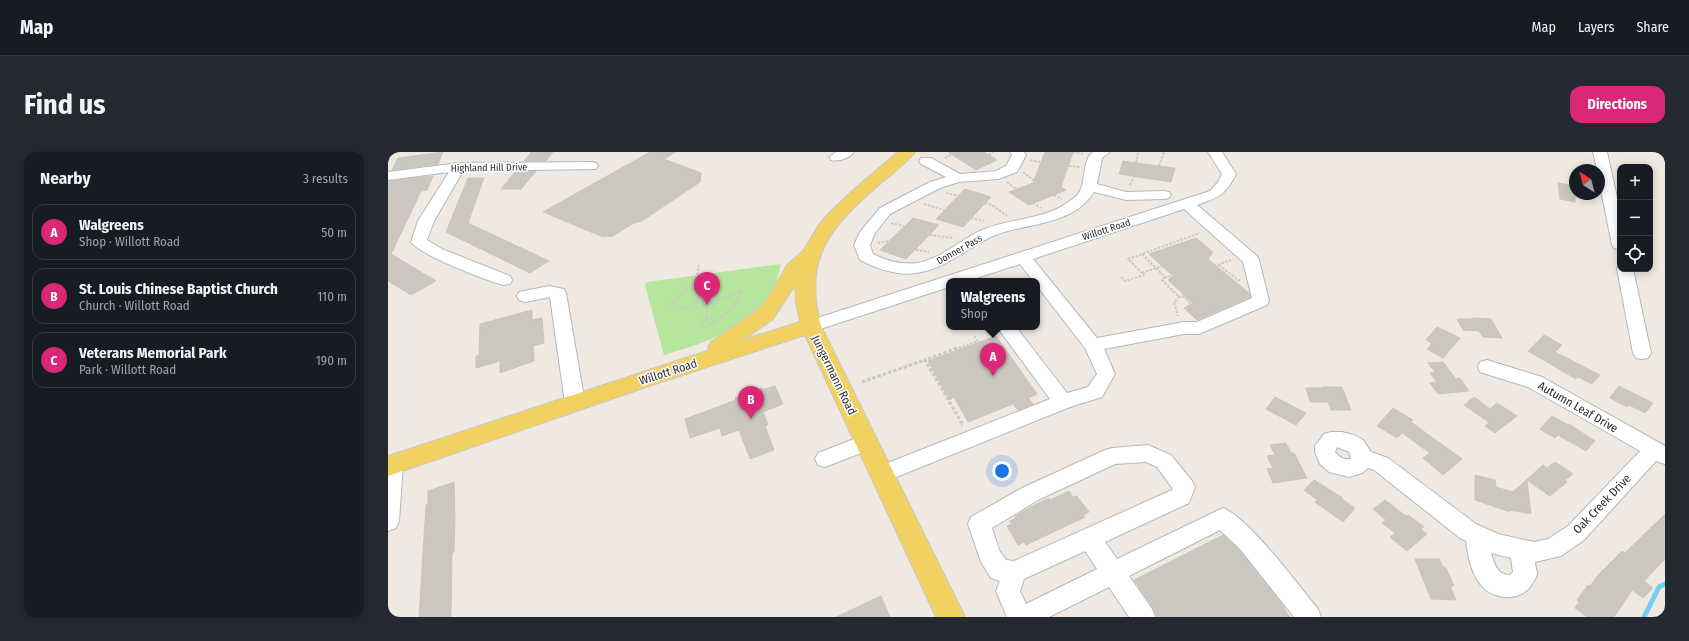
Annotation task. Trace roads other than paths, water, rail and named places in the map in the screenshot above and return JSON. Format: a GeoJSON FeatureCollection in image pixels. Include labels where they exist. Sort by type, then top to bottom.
{"type":"FeatureCollection","features":[{"type":"Feature","properties":{"kind":"main road","name":"Jungermann Road"},"geometry":{"type":"LineString","coordinates":[[907,152],[835,216],[818,240],[808,262],[805,281],[805,304],[811,326],[951,617]]}},
{"type":"Feature","properties":{"kind":"main road"},"geometry":{"type":"LineString","coordinates":[[692,364],[738,335],[766,314],[780,296],[794,269],[814,250]]}},
{"type":"Feature","properties":{"kind":"main road","name":"Willott Road"},"geometry":{"type":"LineString","coordinates":[[391,466],[692,364],[811,326]]}},
{"type":"Feature","properties":{"kind":"street","name":"Donner Pass"},"geometry":{"type":"LineString","coordinates":[[1017,152],[1019,155],[1012,169],[998,175],[958,178],[935,185],[885,211],[868,232],[862,245],[866,257],[881,265],[895,269],[917,268],[937,263],[988,233],[1000,228],[1015,226],[1054,215],[1073,205],[1084,196],[1089,186],[1096,156],[1103,152]]}},
{"type":"Feature","properties":{"kind":"street","name":"Willott Road"},"geometry":{"type":"LineString","coordinates":[[969,278],[1023,257],[1215,194],[1224,184],[1229,174],[1215,152]]}},
{"type":"Feature","properties":{"kind":"street"},"geometry":{"type":"LineString","coordinates":[[1600,152],[1618,236]]}},
{"type":"Feature","properties":{"kind":"street"},"geometry":{"type":"LineString","coordinates":[[926,161],[958,178]]}},
{"type":"Feature","properties":{"kind":"street","name":"Highland Hill Drive"},"geometry":{"type":"LineString","coordinates":[[388,176],[459,167],[591,166]]}},
{"type":"Feature","properties":{"kind":"street"},"geometry":{"type":"LineString","coordinates":[[459,167],[426,221],[420,242],[436,252],[504,280]]}},
{"type":"Feature","properties":{"kind":"street"},"geometry":{"type":"LineString","coordinates":[[1089,186],[1126,196],[1164,195]]}},
{"type":"Feature","properties":{"kind":"street"},"geometry":{"type":"LineString","coordinates":[[1093,345],[1187,328],[1199,328],[1261,301],[1252,260],[1186,203]]}},
{"type":"Feature","properties":{"kind":"street"},"geometry":{"type":"LineString","coordinates":[[1023,257],[1040,278]]}},
{"type":"Feature","properties":{"kind":"street"},"geometry":{"type":"LineString","coordinates":[[1626,272],[1642,353]]}},
{"type":"Feature","properties":{"kind":"street"},"geometry":{"type":"LineString","coordinates":[[882,474],[1063,402],[1094,392],[1106,374],[1093,345],[1040,278]]}},
{"type":"Feature","properties":{"kind":"street","name":"Willott Road"},"geometry":{"type":"LineString","coordinates":[[811,326],[946,282]]}},
{"type":"Feature","properties":{"kind":"street"},"geometry":{"type":"LineString","coordinates":[[524,296],[549,291],[558,293],[575,403]]}},
{"type":"Feature","properties":{"kind":"street"},"geometry":{"type":"LineString","coordinates":[[1008,330],[1063,402]]}},
{"type":"Feature","properties":{"kind":"street","name":"Autumn Leaf Drive"},"geometry":{"type":"LineString","coordinates":[[1488,367],[1535,382],[1660,453]]}},
{"type":"Feature","properties":{"kind":"street"},"geometry":{"type":"LineString","coordinates":[[825,459],[867,442]]}},
{"type":"Feature","properties":{"kind":"street"},"geometry":{"type":"LineString","coordinates":[[1148,453],[1164,461],[1184,487],[1181,496],[1089,538],[1015,572],[999,570],[989,555],[979,524],[1030,494],[1112,456],[1148,453]]}},
{"type":"Feature","properties":{"kind":"street","name":"Oak Creek Drive"},"geometry":{"type":"LineString","coordinates":[[1362,458],[1381,464],[1468,531],[1495,544],[1534,552],[1553,549],[1576,533],[1660,453]]}},
{"type":"Feature","properties":{"kind":"street"},"geometry":{"type":"LineString","coordinates":[[388,522],[391,466]]}},
{"type":"Feature","properties":{"kind":"street"},"geometry":{"type":"LineString","coordinates":[[1024,617],[1223,518],[1248,542],[1309,617]]}},
{"type":"Feature","properties":{"kind":"street"},"geometry":{"type":"LineString","coordinates":[[1477,535],[1482,565],[1488,576],[1496,583],[1506,587],[1515,586],[1525,575],[1520,550]]}},
{"type":"Feature","properties":{"kind":"street"},"geometry":{"type":"LineString","coordinates":[[1089,538],[1113,573],[1139,616]]}},
{"type":"Feature","properties":{"kind":"street"},"geometry":{"type":"LineString","coordinates":[[1015,572],[1008,591],[1018,617]]}},
{"type":"Feature","properties":{"kind":"waterway"},"geometry":{"type":"LineString","coordinates":[[1644,617],[1659,587],[1665,584]]}},
{"type":"Feature","properties":{"kind":"place","name":"Veterans Memorial Park"},"geometry":{"type":"Point","coordinates":[707,305]}},
{"type":"Feature","properties":{"kind":"place","name":"Walgreens"},"geometry":{"type":"Point","coordinates":[993,376]}},
{"type":"Feature","properties":{"kind":"place","name":"St. Louis Chinese Baptist Church"},"geometry":{"type":"Point","coordinates":[751,419]}}]}
